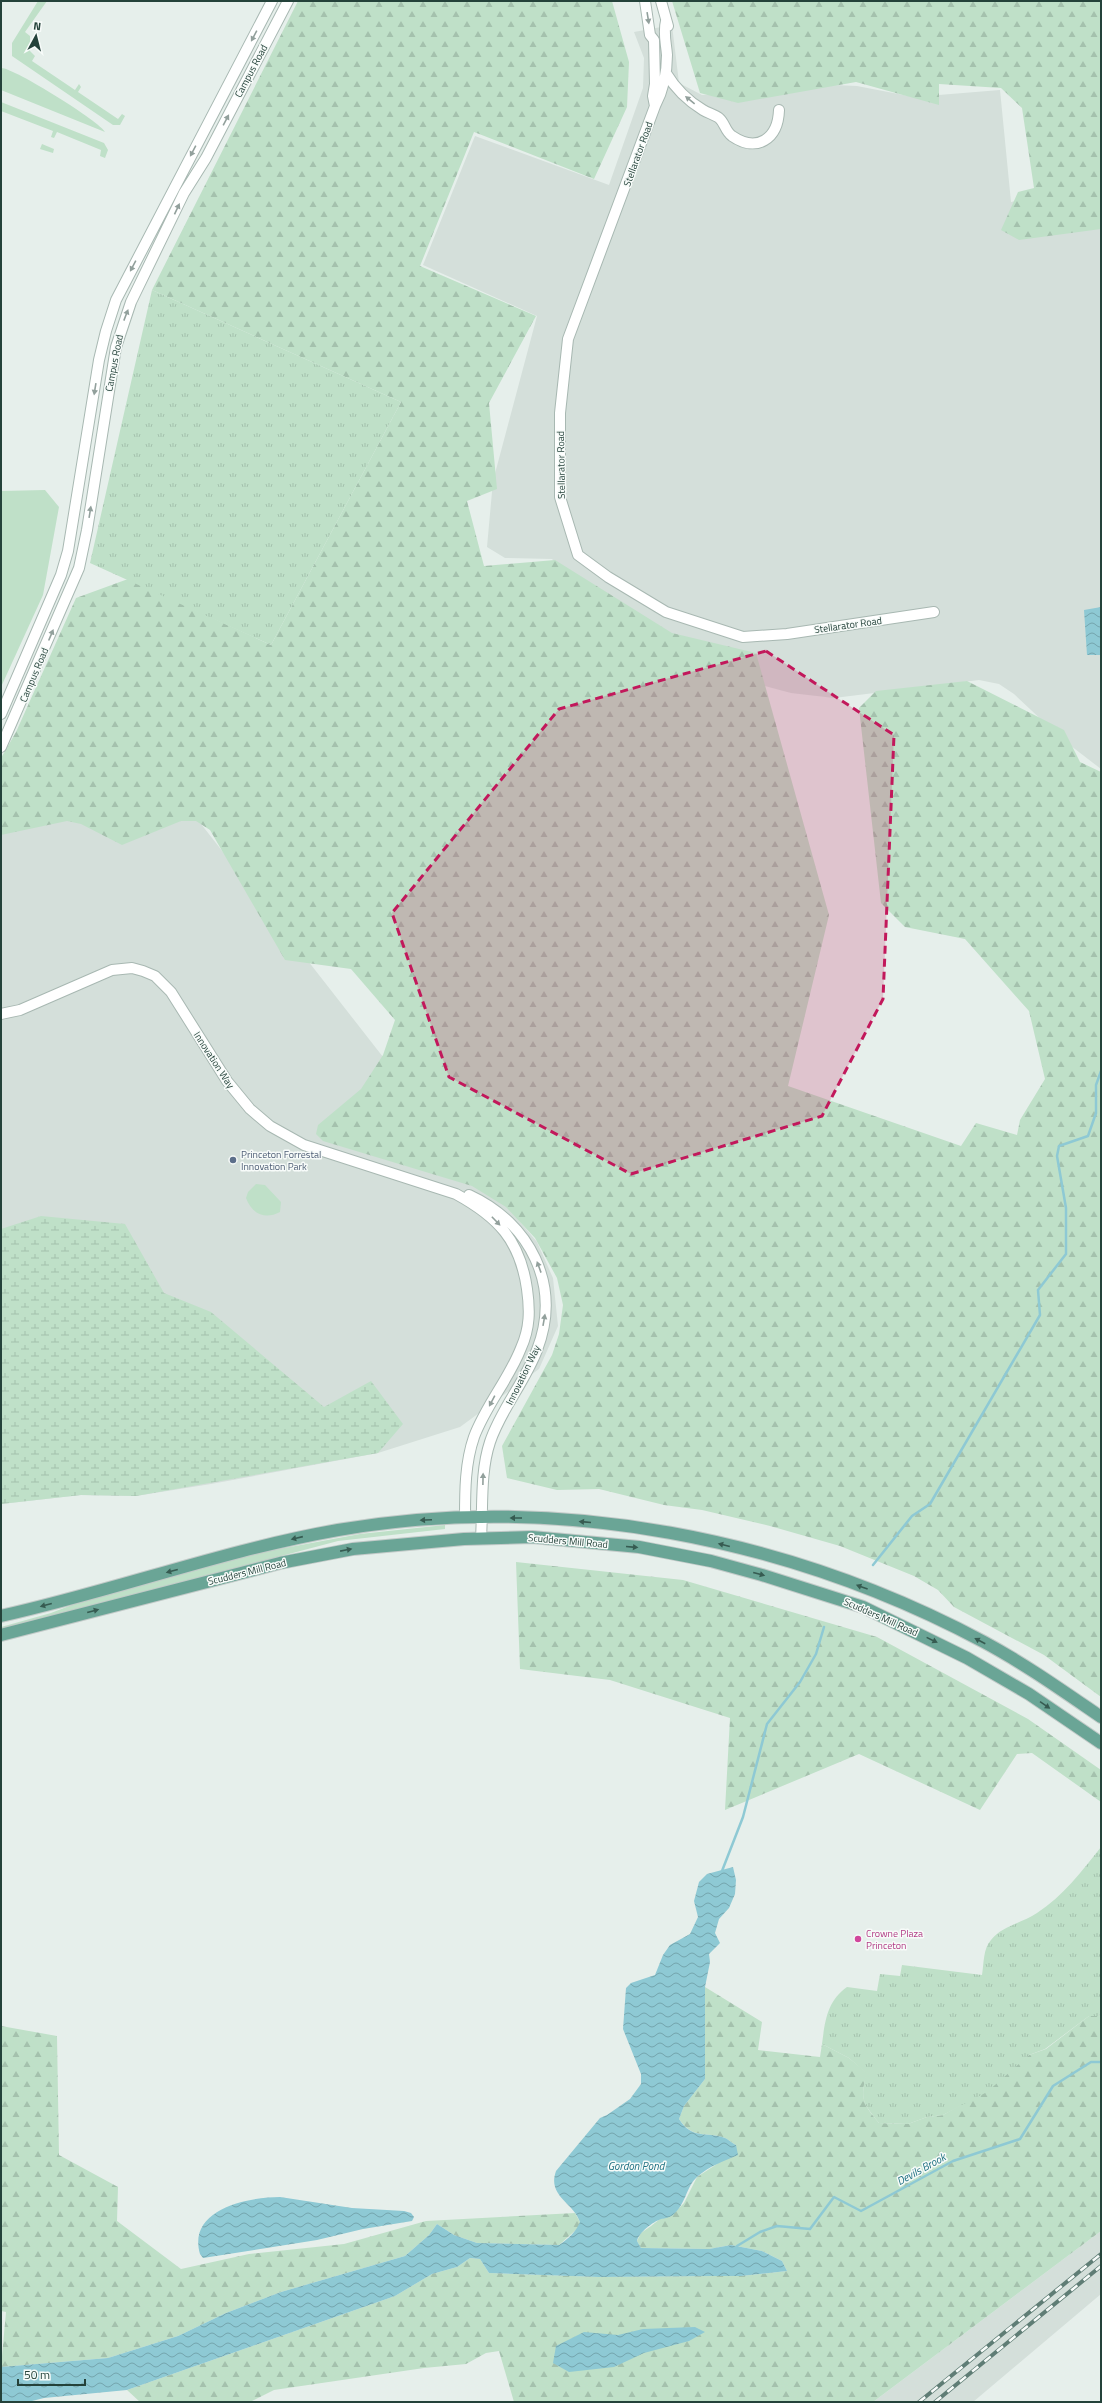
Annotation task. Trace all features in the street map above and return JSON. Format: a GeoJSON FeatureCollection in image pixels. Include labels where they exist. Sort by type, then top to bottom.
{"type":"FeatureCollection","features":[{"type":"Feature","properties":{"kind":"main road","name":"Scudders Mill Road"},"geometry":{"type":"LineString","coordinates":[[1,1616],[303,1537],[385,1524],[482,1518],[551,1519],[621,1525],[696,1538],[796,1564],[879,1593],[963,1631],[1023,1665],[1101,1717]]}},
{"type":"Feature","properties":{"kind":"main road","name":"Scudders Mill Road"},"geometry":{"type":"LineString","coordinates":[[1,1635],[280,1563],[353,1549],[481,1538],[532,1537],[639,1547],[710,1561],[825,1594],[863,1607],[967,1658],[1029,1694],[1101,1742]]}},
{"type":"Feature","properties":{"kind":"street","name":"Campus Road"},"geometry":{"type":"LineString","coordinates":[[1,714],[58,582],[68,551],[100,360],[106,331],[116,300],[272,1]]}},
{"type":"Feature","properties":{"kind":"street","name":"Campus Road"},"geometry":{"type":"LineString","coordinates":[[1,747],[79,568],[86,535],[116,348],[131,302],[184,193],[206,158],[288,1]]}},
{"type":"Feature","properties":{"kind":"street","name":"Stellarator Road"},"geometry":{"type":"LineString","coordinates":[[645,1],[650,35],[648,44],[650,60],[654,66],[655,84],[653,96],[655,106]]}},
{"type":"Feature","properties":{"kind":"street","name":"Stellarator Road"},"geometry":{"type":"LineString","coordinates":[[661,1],[666,21],[664,30],[667,53],[666,74],[663,91],[655,106],[568,339],[560,413],[560,497],[578,555],[608,577],[666,612],[743,636],[787,634],[934,612]]}},
{"type":"Feature","properties":{"kind":"street"},"geometry":{"type":"LineString","coordinates":[[666,74],[675,87],[702,110],[720,119],[724,128],[733,136],[754,144],[766,141],[770,137],[779,119],[779,110]]}},
{"type":"Feature","properties":{"kind":"street","name":"Innovation Way"},"geometry":{"type":"LineString","coordinates":[[1,1014],[20,1010],[112,970],[128,968],[143,971],[155,976],[171,992],[227,1082],[250,1109],[270,1126],[304,1145],[438,1188],[475,1204],[497,1222],[507,1234],[521,1259],[529,1300],[527,1332],[521,1349],[478,1429],[471,1446],[467,1471],[465,1518]]}},
{"type":"Feature","properties":{"kind":"street","name":"Innovation Way"},"geometry":{"type":"LineString","coordinates":[[438,1188],[464,1192],[484,1201],[507,1218],[523,1236],[533,1253],[542,1277],[546,1300],[538,1349],[495,1430],[487,1451],[484,1469],[481,1538]]}},
{"type":"Feature","properties":{"kind":"highlighted area"},"geometry":{"type":"Polygon","coordinates":[[[766,651],[894,735],[883,999],[822,1116],[631,1174],[449,1077],[392,913],[559,709],[766,651]]]}},
{"type":"Feature","properties":{"kind":"shaded area"},"geometry":{"type":"Polygon","coordinates":[[[672,25],[679,83],[702,95],[762,91],[812,84],[857,86],[914,97],[1000,90],[1011,202],[1101,182],[1101,769],[1062,739],[1014,694],[999,684],[979,680],[834,698],[791,693],[761,685],[566,575],[552,559],[505,558],[487,547],[493,481],[537,316],[423,265],[475,136],[609,185],[643,88],[644,58],[634,32],[672,25]]]}},
{"type":"Feature","properties":{"kind":"shaded area","name":"Princeton Forrestal Innovation Park"},"geometry":{"type":"Polygon","coordinates":[[[187,806],[408,1089],[537,1242],[553,1278],[558,1326],[539,1369],[460,1427],[378,1453],[211,1484],[136,1496],[81,1495],[1,1504],[1,813],[187,806]]]}},
{"type":"Feature","properties":{"kind":"shaded area"},"geometry":{"type":"Polygon","coordinates":[[[1101,2231],[1101,2294],[973,2402],[873,2402],[1101,2231]]]}},
{"type":"Feature","properties":{"kind":"green space"},"geometry":{"type":"Polygon","coordinates":[[[38,1],[47,1],[25,32],[30,36],[30,51],[35,56],[32,61],[75,90],[79,84],[81,87],[78,92],[118,119],[122,114],[125,116],[120,125],[113,125],[12,56],[12,43],[38,1]]]}},
{"type":"Feature","properties":{"kind":"green space"},"geometry":{"type":"Polygon","coordinates":[[[298,1],[612,1],[629,62],[627,107],[594,179],[474,132],[420,266],[536,316],[489,403],[497,489],[467,501],[484,566],[555,560],[672,633],[756,653],[829,915],[788,1086],[961,1146],[976,1123],[1017,1135],[1020,1120],[1045,1079],[1029,1011],[965,939],[905,927],[881,903],[859,708],[876,691],[967,681],[1064,730],[1080,762],[1101,772],[1101,1697],[1044,1655],[954,1607],[938,1590],[914,1576],[840,1546],[770,1526],[702,1510],[664,1505],[599,1489],[557,1490],[507,1478],[502,1446],[552,1355],[559,1334],[563,1305],[557,1278],[535,1238],[506,1207],[472,1186],[323,1141],[316,1134],[318,1125],[361,1089],[383,1055],[395,1020],[351,969],[285,960],[210,830],[196,821],[181,821],[122,845],[81,824],[67,821],[1,835],[1,758],[16,732],[76,598],[128,579],[271,645],[401,402],[152,290],[298,1]]]}},
{"type":"Feature","properties":{"kind":"green space"},"geometry":{"type":"Polygon","coordinates":[[[672,1],[1101,1],[1101,229],[1019,240],[1001,230],[1018,192],[1034,188],[1022,108],[1001,88],[939,84],[939,105],[856,82],[738,103],[700,93],[672,1]]]}},
{"type":"Feature","properties":{"kind":"green space"},"geometry":{"type":"Polygon","coordinates":[[[1,68],[22,76],[56,96],[89,118],[105,132],[1,90],[1,68]]]}},
{"type":"Feature","properties":{"kind":"green space"},"geometry":{"type":"Polygon","coordinates":[[[1,102],[104,143],[108,150],[105,158],[100,156],[101,150],[57,132],[54,138],[51,137],[53,131],[1,111],[1,102]]]}},
{"type":"Feature","properties":{"kind":"green space"},"geometry":{"type":"Polygon","coordinates":[[[42,144],[54,149],[53,153],[40,149],[42,144]]]}},
{"type":"Feature","properties":{"kind":"green space"},"geometry":{"type":"Polygon","coordinates":[[[152,290],[401,402],[271,645],[90,563],[152,290]]]}},
{"type":"Feature","properties":{"kind":"green space"},"geometry":{"type":"Polygon","coordinates":[[[45,490],[59,507],[43,595],[1,687],[1,491],[45,490]]]}},
{"type":"Feature","properties":{"kind":"green space"},"geometry":{"type":"Polygon","coordinates":[[[256,1184],[265,1185],[281,1202],[280,1212],[264,1215],[255,1212],[246,1198],[248,1192],[256,1184]]]}},
{"type":"Feature","properties":{"kind":"green space"},"geometry":{"type":"Polygon","coordinates":[[[41,1216],[125,1224],[164,1293],[211,1312],[324,1407],[371,1381],[403,1424],[378,1453],[136,1496],[81,1495],[1,1504],[1,1229],[41,1216]]]}},
{"type":"Feature","properties":{"kind":"green space"},"geometry":{"type":"Polygon","coordinates":[[[445,1525],[445,1529],[338,1541],[1,1630],[1,1627],[51,1613],[90,1598],[263,1552],[360,1534],[445,1525]]]}},
{"type":"Feature","properties":{"kind":"green space"},"geometry":{"type":"Polygon","coordinates":[[[516,1562],[683,1580],[877,1637],[1028,1719],[1101,1770],[1101,1802],[1032,1753],[1017,1754],[980,1810],[859,1754],[725,1810],[730,1718],[610,1680],[520,1669],[516,1562]]]}},
{"type":"Feature","properties":{"kind":"green space"},"geometry":{"type":"Polygon","coordinates":[[[1101,1847],[1101,2011],[1099,2016],[1089,2016],[1045,2049],[1029,2055],[987,2092],[943,2115],[927,2117],[908,2124],[879,2123],[869,2110],[864,2100],[863,2089],[866,2073],[849,2058],[822,2044],[828,2012],[835,1999],[847,1987],[877,1991],[880,1974],[900,1976],[902,1965],[982,1975],[986,1948],[991,1940],[1001,1931],[1037,1913],[1055,1899],[1072,1883],[1101,1847]]]}},
{"type":"Feature","properties":{"kind":"green space"},"geometry":{"type":"Polygon","coordinates":[[[705,1987],[762,2022],[758,2050],[820,2057],[822,2044],[849,2058],[867,2073],[863,2095],[864,2100],[869,2110],[879,2123],[908,2124],[927,2117],[943,2115],[964,2103],[1029,2055],[1046,2049],[1089,2016],[1099,2016],[1101,2011],[1101,2231],[873,2402],[514,2402],[499,2351],[486,2353],[466,2364],[424,2368],[274,2390],[250,2402],[140,2402],[127,2390],[395,2296],[432,2274],[457,2267],[470,2258],[480,2259],[489,2273],[599,2277],[741,2276],[787,2271],[782,2261],[762,2251],[731,2245],[709,2249],[641,2248],[637,2241],[641,2233],[660,2219],[671,2216],[684,2203],[697,2177],[717,2164],[736,2145],[725,2138],[700,2134],[689,2130],[679,2119],[684,2106],[705,2079],[705,1987]]]}},
{"type":"Feature","properties":{"kind":"green space"},"geometry":{"type":"Polygon","coordinates":[[[1,2026],[57,2036],[59,2155],[118,2187],[117,2221],[181,2269],[249,2254],[344,2244],[426,2221],[575,2213],[580,2222],[578,2228],[559,2245],[477,2243],[454,2235],[437,2224],[429,2235],[405,2256],[281,2292],[226,2313],[178,2336],[108,2358],[1,2367],[6,2312],[1,2311],[1,2026]]]}},
{"type":"Feature","properties":{"kind":"water"},"geometry":{"type":"Polygon","coordinates":[[[1101,607],[1101,655],[1087,655],[1084,610],[1101,607]]]}},
{"type":"Feature","properties":{"kind":"water","name":"Gordon Pond"},"geometry":{"type":"Polygon","coordinates":[[[733,1867],[736,1880],[735,1894],[729,1908],[719,1919],[715,1933],[720,1943],[709,1954],[710,1962],[705,1987],[705,2079],[684,2106],[679,2119],[689,2130],[700,2134],[718,2136],[727,2139],[736,2145],[738,2155],[712,2167],[697,2177],[690,2186],[681,2206],[677,2211],[672,2216],[661,2219],[650,2225],[640,2234],[637,2241],[641,2248],[709,2249],[731,2245],[762,2251],[782,2261],[787,2271],[741,2276],[599,2277],[489,2273],[480,2259],[470,2258],[457,2267],[432,2274],[395,2296],[127,2390],[44,2398],[28,2402],[1,2402],[1,2367],[108,2358],[178,2336],[226,2313],[281,2292],[405,2256],[429,2235],[437,2224],[454,2235],[477,2243],[559,2245],[569,2238],[580,2222],[577,2215],[558,2193],[555,2187],[554,2180],[556,2171],[600,2118],[607,2115],[630,2099],[641,2084],[641,2074],[623,2029],[626,1988],[631,1983],[655,1975],[663,1955],[670,1945],[690,1934],[698,1917],[694,1901],[699,1882],[707,1874],[733,1867]]]}},
{"type":"Feature","properties":{"kind":"water"},"geometry":{"type":"Polygon","coordinates":[[[280,2197],[352,2208],[404,2211],[411,2213],[414,2217],[412,2221],[363,2229],[317,2240],[203,2258],[200,2254],[198,2239],[203,2226],[211,2216],[237,2203],[280,2197]]]}},
{"type":"Feature","properties":{"kind":"water"},"geometry":{"type":"Polygon","coordinates":[[[695,2327],[705,2332],[689,2341],[644,2353],[614,2367],[569,2372],[553,2363],[556,2346],[584,2332],[618,2335],[643,2329],[695,2327]]]}},
{"type":"Feature","properties":{"kind":"waterway"},"geometry":{"type":"LineString","coordinates":[[873,1565],[912,1516],[930,1504],[1040,1315],[1038,1290],[1066,1254],[1066,1208],[1057,1156],[1059,1146],[1088,1136],[1096,1113],[1096,1085],[1101,1071]]}},
{"type":"Feature","properties":{"kind":"waterway"},"geometry":{"type":"LineString","coordinates":[[722,1871],[743,1817],[767,1724],[800,1682],[816,1654],[824,1627]]}},
{"type":"Feature","properties":{"kind":"waterway","name":"Devils Brook"},"geometry":{"type":"LineString","coordinates":[[737,2246],[760,2232],[777,2226],[810,2229],[834,2197],[861,2211],[953,2161],[1020,2139],[1053,2086],[1091,2062],[1101,2062]]}},
{"type":"Feature","properties":{"kind":"railway"},"geometry":{"type":"LineString","coordinates":[[919,2402],[1101,2254]]}},
{"type":"Feature","properties":{"kind":"railway"},"geometry":{"type":"LineString","coordinates":[[935,2402],[1101,2266]]}},
{"type":"Feature","properties":{"kind":"place","name":"Princeton Forrestal Innovation Park"},"geometry":{"type":"Point","coordinates":[233,1160]}},
{"type":"Feature","properties":{"kind":"place","name":"Crowne Plaza Princeton"},"geometry":{"type":"Point","coordinates":[858,1939]}}]}
